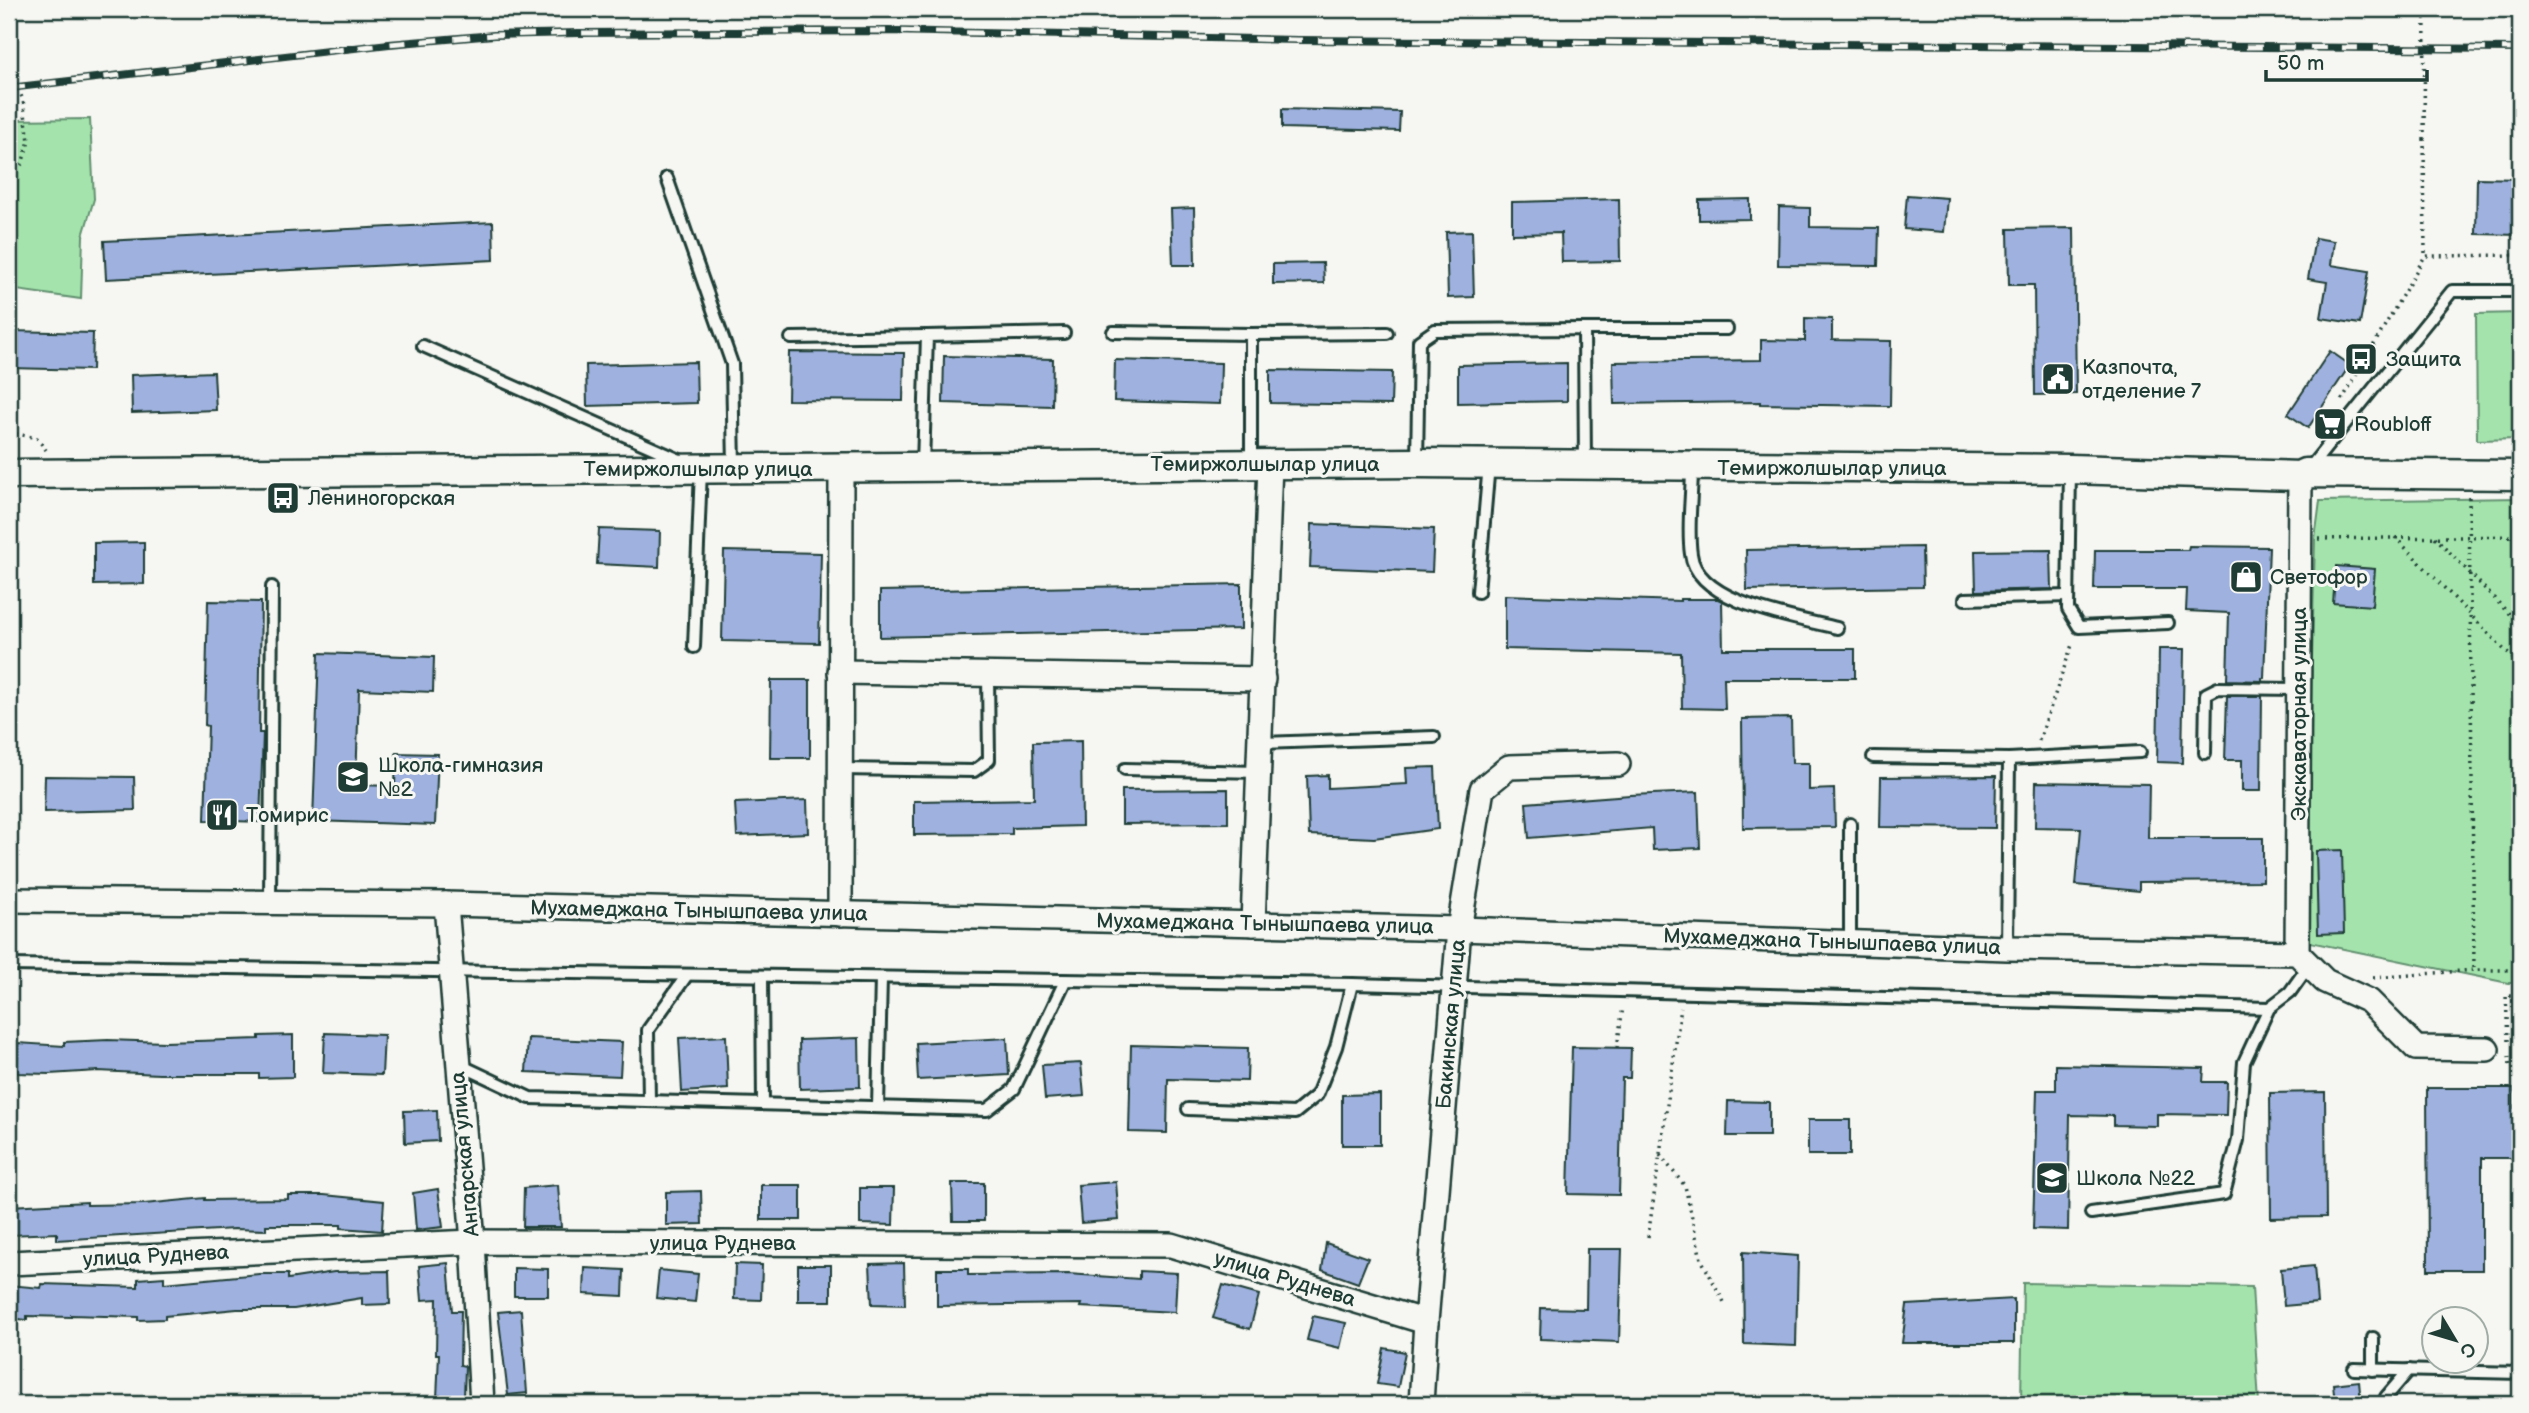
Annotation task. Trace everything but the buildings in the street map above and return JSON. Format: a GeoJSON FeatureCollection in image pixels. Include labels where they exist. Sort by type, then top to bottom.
{"type":"FeatureCollection","features":[{"type":"Feature","properties":{"kind":"street","name":"Темиржолшылар улица"},"geometry":{"type":"LineString","coordinates":[[9,474],[1417,463],[2520,475]]}},
{"type":"Feature","properties":{"kind":"street"},"geometry":{"type":"LineString","coordinates":[[1252,924],[1263,679],[1261,464]]}},
{"type":"Feature","properties":{"kind":"street"},"geometry":{"type":"LineString","coordinates":[[840,914],[841,468]]}},
{"type":"Feature","properties":{"kind":"street","name":"Экскаваторная улица"},"geometry":{"type":"LineString","coordinates":[[2302,474],[2299,689],[2303,958]]}},
{"type":"Feature","properties":{"kind":"street"},"geometry":{"type":"LineString","coordinates":[[840,672],[1263,679]]}},
{"type":"Feature","properties":{"kind":"street","name":"Бакинская улица"},"geometry":{"type":"LineString","coordinates":[[1421,1404],[1459,929],[1482,789],[1509,767],[1618,764]]}},
{"type":"Feature","properties":{"kind":"street","name":"Мухамеджана Тынышпаева улица"},"geometry":{"type":"LineString","coordinates":[[9,900],[446,904],[1459,929],[2303,958]]}},
{"type":"Feature","properties":{"kind":"street","name":"Ангарская улица"},"geometry":{"type":"LineString","coordinates":[[446,904],[482,1404]]}},
{"type":"Feature","properties":{"kind":"street"},"geometry":{"type":"LineString","coordinates":[[2303,958],[2326,981],[2369,1002],[2416,1048],[2501,1049]]}},
{"type":"Feature","properties":{"kind":"street","name":"улица Руднева"},"geometry":{"type":"LineString","coordinates":[[9,1263],[472,1242],[1171,1245],[1426,1322]]}},
{"type":"Feature","properties":{"kind":"lane"},"geometry":{"type":"LineString","coordinates":[[667,178],[732,364],[734,469]]}},
{"type":"Feature","properties":{"kind":"lane"},"geometry":{"type":"LineString","coordinates":[[2302,474],[2452,291],[2520,291]]}},
{"type":"Feature","properties":{"kind":"lane"},"geometry":{"type":"LineString","coordinates":[[1584,329],[1585,466]]}},
{"type":"Feature","properties":{"kind":"lane"},"geometry":{"type":"LineString","coordinates":[[1417,463],[1419,341],[1434,330],[1727,329]]}},
{"type":"Feature","properties":{"kind":"lane"},"geometry":{"type":"LineString","coordinates":[[1113,332],[1387,333]]}},
{"type":"Feature","properties":{"kind":"lane"},"geometry":{"type":"LineString","coordinates":[[791,338],[1064,333]]}},
{"type":"Feature","properties":{"kind":"lane"},"geometry":{"type":"LineString","coordinates":[[1251,334],[1261,464]]}},
{"type":"Feature","properties":{"kind":"lane"},"geometry":{"type":"LineString","coordinates":[[923,467],[927,336]]}},
{"type":"Feature","properties":{"kind":"lane"},"geometry":{"type":"LineString","coordinates":[[423,346],[701,469],[694,647]]}},
{"type":"Feature","properties":{"kind":"lane"},"geometry":{"type":"LineString","coordinates":[[1478,592],[1489,464]]}},
{"type":"Feature","properties":{"kind":"lane"},"geometry":{"type":"LineString","coordinates":[[1692,467],[1691,555],[1697,573],[1713,587],[1741,603],[1837,628]]}},
{"type":"Feature","properties":{"kind":"lane"},"geometry":{"type":"LineString","coordinates":[[2070,469],[2068,609],[2079,627],[2168,623]]}},
{"type":"Feature","properties":{"kind":"lane"},"geometry":{"type":"LineString","coordinates":[[270,902],[272,587]]}},
{"type":"Feature","properties":{"kind":"lane"},"geometry":{"type":"LineString","coordinates":[[1965,599],[2068,596]]}},
{"type":"Feature","properties":{"kind":"lane"},"geometry":{"type":"LineString","coordinates":[[840,769],[974,771],[989,760],[988,675]]}},
{"type":"Feature","properties":{"kind":"lane"},"geometry":{"type":"LineString","coordinates":[[2205,753],[2206,694],[2218,688],[2299,689]]}},
{"type":"Feature","properties":{"kind":"lane"},"geometry":{"type":"LineString","coordinates":[[1260,743],[1434,737]]}},
{"type":"Feature","properties":{"kind":"lane"},"geometry":{"type":"LineString","coordinates":[[1873,757],[2009,759],[2140,752]]}},
{"type":"Feature","properties":{"kind":"lane"},"geometry":{"type":"LineString","coordinates":[[2007,948],[2009,759]]}},
{"type":"Feature","properties":{"kind":"lane"},"geometry":{"type":"LineString","coordinates":[[1125,769],[1259,772]]}},
{"type":"Feature","properties":{"kind":"lane"},"geometry":{"type":"LineString","coordinates":[[1850,824],[1850,943]]}},
{"type":"Feature","properties":{"kind":"lane"},"geometry":{"type":"LineString","coordinates":[[2091,1213],[2224,1194],[2238,1140],[2244,1062],[2269,1008],[2290,992],[2303,958]]}},
{"type":"Feature","properties":{"kind":"lane"},"geometry":{"type":"LineString","coordinates":[[9,965],[1352,984],[2269,1008]]}},
{"type":"Feature","properties":{"kind":"lane"},"geometry":{"type":"LineString","coordinates":[[649,1101],[648,1030],[687,975]]}},
{"type":"Feature","properties":{"kind":"lane"},"geometry":{"type":"LineString","coordinates":[[762,976],[763,1104]]}},
{"type":"Feature","properties":{"kind":"lane"},"geometry":{"type":"LineString","coordinates":[[878,1107],[881,978]]}},
{"type":"Feature","properties":{"kind":"lane"},"geometry":{"type":"LineString","coordinates":[[458,1064],[530,1098],[987,1110],[1014,1089],[1065,981]]}},
{"type":"Feature","properties":{"kind":"lane"},"geometry":{"type":"LineString","coordinates":[[1188,1109],[1295,1113],[1317,1095],[1336,1047],[1352,984]]}},
{"type":"Feature","properties":{"kind":"lane"},"geometry":{"type":"LineString","coordinates":[[2373,1338],[2374,1370]]}},
{"type":"Feature","properties":{"kind":"lane"},"geometry":{"type":"LineString","coordinates":[[2354,1369],[2520,1373]]}},
{"type":"Feature","properties":{"kind":"lane"},"geometry":{"type":"LineString","coordinates":[[2385,1404],[2386,1397],[2409,1370]]}},
{"type":"Feature","properties":{"kind":"path"},"geometry":{"type":"LineString","coordinates":[[2339,405],[2425,256],[2425,9]]}},
{"type":"Feature","properties":{"kind":"path"},"geometry":{"type":"LineString","coordinates":[[9,48],[17,86],[23,100],[29,141],[22,164],[9,181],[9,197]]}},
{"type":"Feature","properties":{"kind":"path"},"geometry":{"type":"LineString","coordinates":[[2425,256],[2520,255]]}},
{"type":"Feature","properties":{"kind":"path"},"geometry":{"type":"LineString","coordinates":[[9,402],[12,433],[37,438],[67,473]]}},
{"type":"Feature","properties":{"kind":"path"},"geometry":{"type":"LineString","coordinates":[[2469,488],[2474,971]]}},
{"type":"Feature","properties":{"kind":"path"},"geometry":{"type":"LineString","coordinates":[[2395,537],[2520,666]]}},
{"type":"Feature","properties":{"kind":"path"},"geometry":{"type":"LineString","coordinates":[[2435,537],[2520,625]]}},
{"type":"Feature","properties":{"kind":"path"},"geometry":{"type":"LineString","coordinates":[[2315,539],[2520,537]]}},
{"type":"Feature","properties":{"kind":"path"},"geometry":{"type":"LineString","coordinates":[[2033,757],[2079,627]]}},
{"type":"Feature","properties":{"kind":"path"},"geometry":{"type":"LineString","coordinates":[[2366,978],[2520,971]]}},
{"type":"Feature","properties":{"kind":"path"},"geometry":{"type":"LineString","coordinates":[[1617,1048],[1626,991]]}},
{"type":"Feature","properties":{"kind":"path"},"geometry":{"type":"LineString","coordinates":[[1647,1237],[1684,993]]}},
{"type":"Feature","properties":{"kind":"path"},"geometry":{"type":"LineString","coordinates":[[2520,995],[2506,995],[2501,1049],[2510,1066],[2520,1067]]}},
{"type":"Feature","properties":{"kind":"path"},"geometry":{"type":"LineString","coordinates":[[1660,1155],[1685,1186],[1701,1259],[1724,1302]]}},
{"type":"Feature","properties":{"kind":"green space"},"geometry":{"type":"Polygon","coordinates":[[[90,119],[94,199],[83,236],[81,299],[9,289],[9,120],[90,119]]]}},
{"type":"Feature","properties":{"kind":"green space"},"geometry":{"type":"Polygon","coordinates":[[[2520,313],[2520,439],[2477,440],[2476,314],[2520,313]]]}},
{"type":"Feature","properties":{"kind":"green space"},"geometry":{"type":"Polygon","coordinates":[[[2520,498],[2520,983],[2508,983],[2305,941],[2315,539],[2320,501],[2520,498]]]}},
{"type":"Feature","properties":{"kind":"green space"},"geometry":{"type":"Polygon","coordinates":[[[2023,1283],[2252,1287],[2259,1404],[2021,1404],[2023,1283]]]}},
{"type":"Feature","properties":{"kind":"railway"},"geometry":{"type":"LineString","coordinates":[[9,88],[389,44],[494,35],[579,33],[888,31],[1298,40],[2520,49]]}},
{"type":"Feature","properties":{"kind":"place","name":"Защита"},"geometry":{"type":"Point","coordinates":[2361,359]}},
{"type":"Feature","properties":{"kind":"place","name":"Казпочта, отделение 7"},"geometry":{"type":"Point","coordinates":[2058,379]}},
{"type":"Feature","properties":{"kind":"place","name":"Roubloff"},"geometry":{"type":"Point","coordinates":[2330,424]}},
{"type":"Feature","properties":{"kind":"place","name":"Лениногорская"},"geometry":{"type":"Point","coordinates":[283,498]}},
{"type":"Feature","properties":{"kind":"place","name":"Светофор"},"geometry":{"type":"Point","coordinates":[2246,577]}},
{"type":"Feature","properties":{"kind":"place","name":"Школа-гимназия №2"},"geometry":{"type":"Point","coordinates":[353,777]}},
{"type":"Feature","properties":{"kind":"place","name":"Томирис"},"geometry":{"type":"Point","coordinates":[222,815]}},
{"type":"Feature","properties":{"kind":"place","name":"Школа №22"},"geometry":{"type":"Point","coordinates":[2052,1178]}}]}
